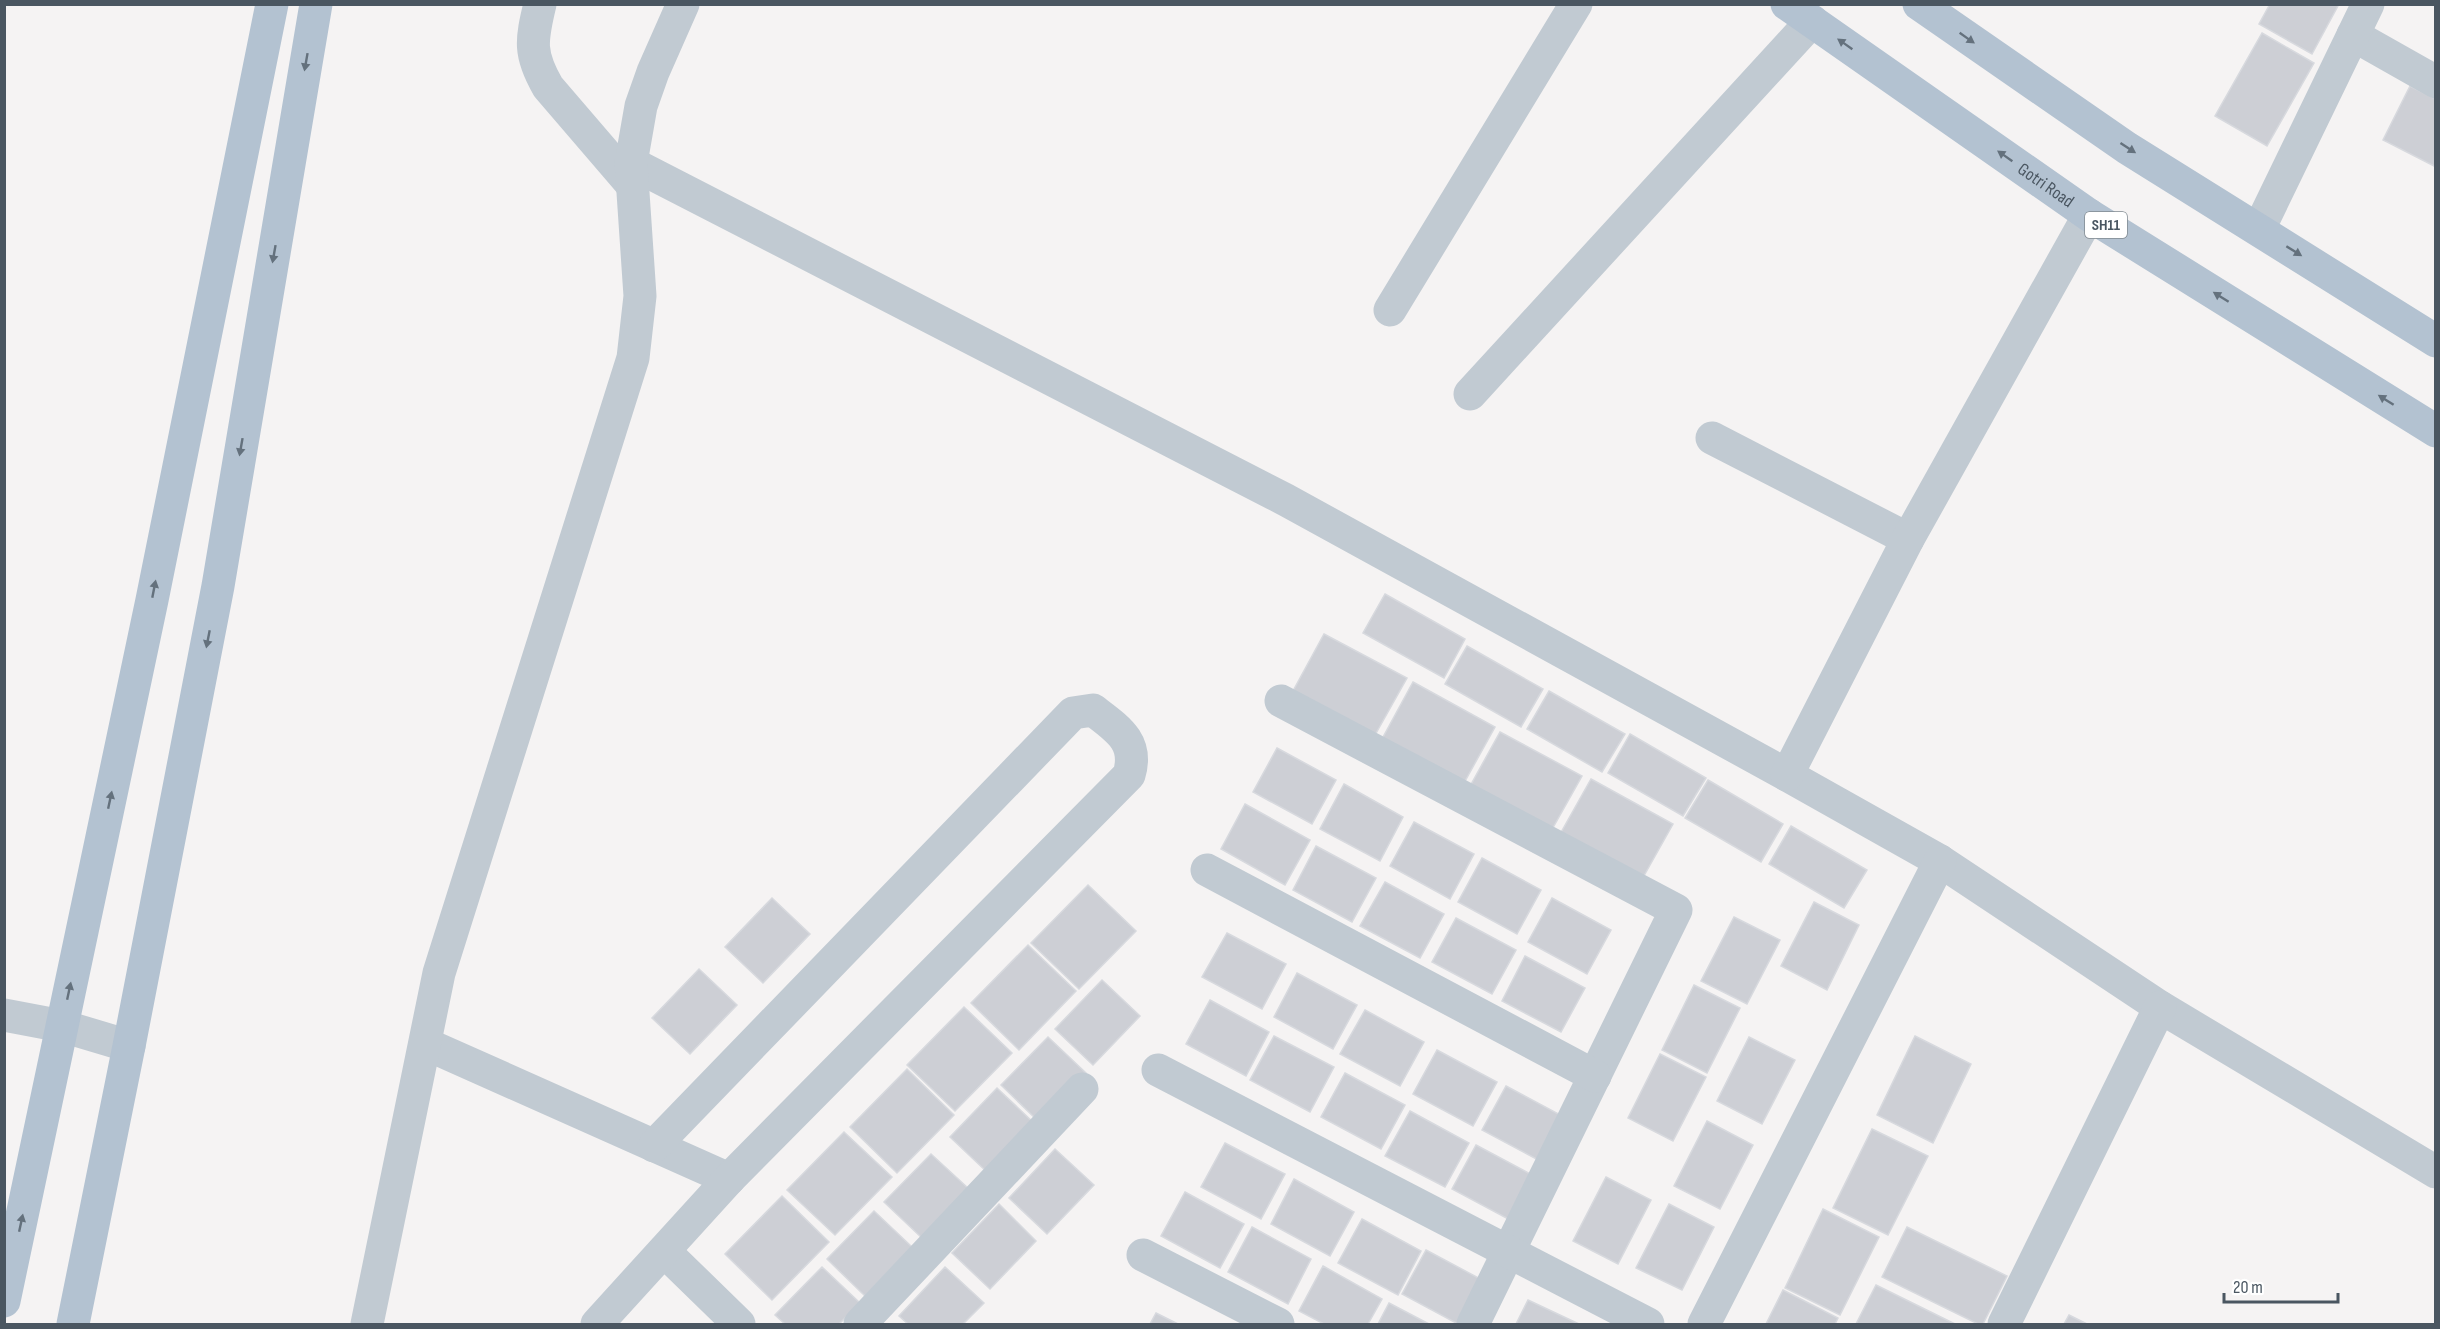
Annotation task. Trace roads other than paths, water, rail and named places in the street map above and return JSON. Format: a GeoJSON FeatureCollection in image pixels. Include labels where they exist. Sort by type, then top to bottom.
{"type":"FeatureCollection","features":[{"type":"Feature","properties":{"kind":"main road"},"geometry":{"type":"LineString","coordinates":[[4,1301],[152,600],[272,4]]}},
{"type":"Feature","properties":{"kind":"main road"},"geometry":{"type":"LineString","coordinates":[[73,1324],[218,586],[316,4]]}},
{"type":"Feature","properties":{"kind":"main road"},"geometry":{"type":"LineString","coordinates":[[1919,4],[2127,148],[2436,341]]}},
{"type":"Feature","properties":{"kind":"main road","name":"Gotri Road"},"geometry":{"type":"LineString","coordinates":[[1800,13],[2089,214],[2436,431]]}},
{"type":"Feature","properties":{"kind":"street"},"geometry":{"type":"LineString","coordinates":[[540,4],[532,52],[538,70],[548,87],[632,174],[1286,500],[1787,775],[1940,861],[2160,1007],[2436,1172]]}},
{"type":"Feature","properties":{"kind":"street"},"geometry":{"type":"LineString","coordinates":[[367,1324],[439,972],[633,358],[640,296],[632,174],[639,114],[652,72],[683,4]]}},
{"type":"Feature","properties":{"kind":"street"},"geometry":{"type":"LineString","coordinates":[[1390,310],[1576,4]]}},
{"type":"Feature","properties":{"kind":"street"},"geometry":{"type":"LineString","coordinates":[[2259,229],[2368,4]]}},
{"type":"Feature","properties":{"kind":"street"},"geometry":{"type":"LineString","coordinates":[[1470,394],[1800,13]]}},
{"type":"Feature","properties":{"kind":"street"},"geometry":{"type":"LineString","coordinates":[[2353,35],[2436,82]]}},
{"type":"Feature","properties":{"kind":"street"},"geometry":{"type":"LineString","coordinates":[[1787,775],[1908,539],[2089,214]]}},
{"type":"Feature","properties":{"kind":"street"},"geometry":{"type":"LineString","coordinates":[[1712,438],[1908,539]]}},
{"type":"Feature","properties":{"kind":"street"},"geometry":{"type":"LineString","coordinates":[[1281,700],[1676,910],[1473,1324]]}},
{"type":"Feature","properties":{"kind":"street"},"geometry":{"type":"LineString","coordinates":[[597,1324],[729,1179],[1130,775],[1134,759],[1127,740],[1093,710],[1074,713],[654,1146]]}},
{"type":"Feature","properties":{"kind":"street"},"geometry":{"type":"LineString","coordinates":[[1704,1324],[1940,861]]}},
{"type":"Feature","properties":{"kind":"street"},"geometry":{"type":"LineString","coordinates":[[1206,870],[1595,1076]]}},
{"type":"Feature","properties":{"kind":"street"},"geometry":{"type":"LineString","coordinates":[[2004,1324],[2160,1007]]}},
{"type":"Feature","properties":{"kind":"street"},"geometry":{"type":"LineString","coordinates":[[4,1015],[62,1026],[129,1046]]}},
{"type":"Feature","properties":{"kind":"street"},"geometry":{"type":"LineString","coordinates":[[426,1044],[729,1179]]}},
{"type":"Feature","properties":{"kind":"street"},"geometry":{"type":"LineString","coordinates":[[1158,1070],[1648,1324]]}},
{"type":"Feature","properties":{"kind":"street"},"geometry":{"type":"LineString","coordinates":[[860,1324],[1082,1089]]}},
{"type":"Feature","properties":{"kind":"street"},"geometry":{"type":"LineString","coordinates":[[664,1251],[739,1324]]}},
{"type":"Feature","properties":{"kind":"street"},"geometry":{"type":"LineString","coordinates":[[1143,1255],[1278,1324]]}}]}
